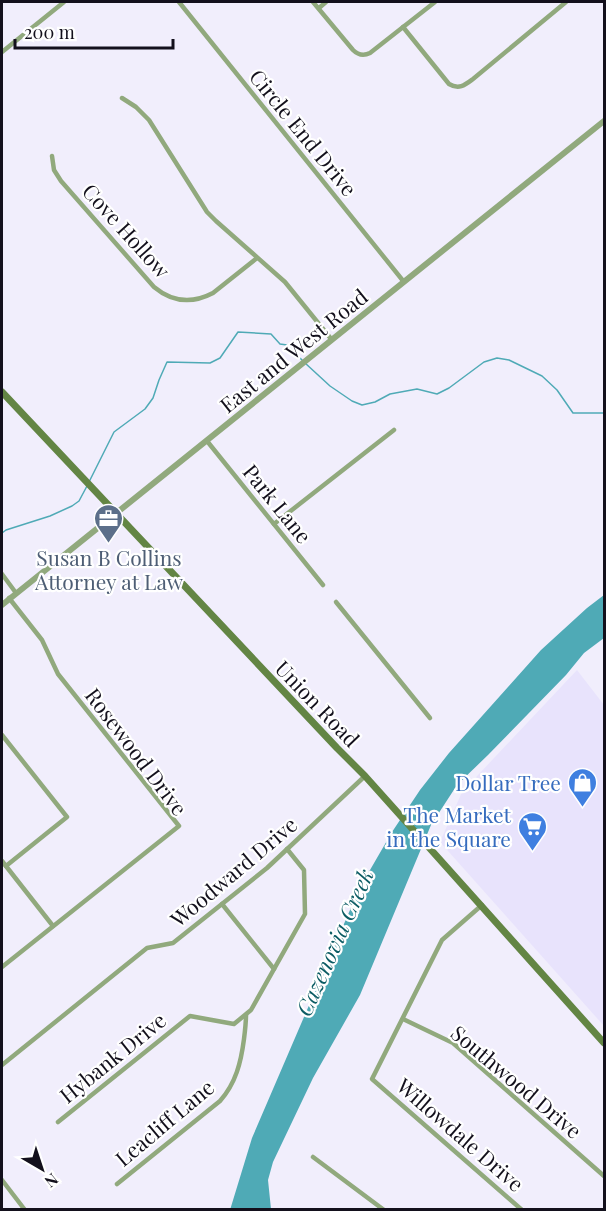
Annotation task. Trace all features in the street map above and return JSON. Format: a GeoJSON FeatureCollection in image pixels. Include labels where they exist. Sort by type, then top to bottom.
{"type":"FeatureCollection","features":[{"type":"Feature","properties":{"kind":"main road","name":"Union Road"},"geometry":{"type":"LineString","coordinates":[[2,392],[365,776],[604,1043]]}},
{"type":"Feature","properties":{"kind":"street"},"geometry":{"type":"LineString","coordinates":[[2,52],[64,2]]}},
{"type":"Feature","properties":{"kind":"street","name":"Circle End Drive"},"geometry":{"type":"LineString","coordinates":[[179,2],[404,282]]}},
{"type":"Feature","properties":{"kind":"street"},"geometry":{"type":"LineString","coordinates":[[314,2],[352,50],[362,55],[370,53],[435,2]]}},
{"type":"Feature","properties":{"kind":"street"},"geometry":{"type":"LineString","coordinates":[[319,8],[326,2]]}},
{"type":"Feature","properties":{"kind":"street"},"geometry":{"type":"LineString","coordinates":[[403,27],[449,84],[458,87],[473,79],[566,2]]}},
{"type":"Feature","properties":{"kind":"street"},"geometry":{"type":"LineString","coordinates":[[122,98],[136,106],[149,120],[207,212],[275,273],[332,340]]}},
{"type":"Feature","properties":{"kind":"street","name":"East and West Road"},"geometry":{"type":"LineString","coordinates":[[2,604],[604,121]]}},
{"type":"Feature","properties":{"kind":"street","name":"Cove Hollow"},"geometry":{"type":"LineString","coordinates":[[52,156],[54,170],[61,181],[154,287],[166,295],[188,301],[205,297],[257,258]]}},
{"type":"Feature","properties":{"kind":"street"},"geometry":{"type":"LineString","coordinates":[[274,524],[394,430]]}},
{"type":"Feature","properties":{"kind":"street","name":"Park Lane"},"geometry":{"type":"LineString","coordinates":[[207,441],[323,585]]}},
{"type":"Feature","properties":{"kind":"street"},"geometry":{"type":"LineString","coordinates":[[2,574],[16,593]]}},
{"type":"Feature","properties":{"kind":"street","name":"Rosewood Drive"},"geometry":{"type":"LineString","coordinates":[[2,967],[179,826],[58,674],[42,640],[9,598]]}},
{"type":"Feature","properties":{"kind":"street"},"geometry":{"type":"LineString","coordinates":[[336,602],[430,718]]}},
{"type":"Feature","properties":{"kind":"street"},"geometry":{"type":"LineString","coordinates":[[2,735],[67,817],[6,866]]}},
{"type":"Feature","properties":{"kind":"street","name":"Woodward Drive"},"geometry":{"type":"LineString","coordinates":[[2,1065],[147,948],[173,943],[222,904],[267,868],[365,776]]}},
{"type":"Feature","properties":{"kind":"street"},"geometry":{"type":"LineString","coordinates":[[246,1015],[305,914],[304,870],[287,849]]}},
{"type":"Feature","properties":{"kind":"street"},"geometry":{"type":"LineString","coordinates":[[2,861],[53,926]]}},
{"type":"Feature","properties":{"kind":"street"},"geometry":{"type":"LineString","coordinates":[[222,904],[274,969]]}},
{"type":"Feature","properties":{"kind":"street","name":"Willowdale Drive"},"geometry":{"type":"LineString","coordinates":[[482,905],[442,940],[372,1079],[522,1209]]}},
{"type":"Feature","properties":{"kind":"street","name":"Hybank Drive"},"geometry":{"type":"LineString","coordinates":[[58,1122],[190,1016],[234,1024],[246,1015]]}},
{"type":"Feature","properties":{"kind":"street","name":"Leacliff Lane"},"geometry":{"type":"LineString","coordinates":[[117,1184],[226,1094],[239,1067],[246,1015]]}},
{"type":"Feature","properties":{"kind":"street","name":"Southwood Drive"},"geometry":{"type":"LineString","coordinates":[[403,1019],[453,1043],[604,1176]]}},
{"type":"Feature","properties":{"kind":"street"},"geometry":{"type":"LineString","coordinates":[[313,1156],[384,1209]]}},
{"type":"Feature","properties":{"kind":"street"},"geometry":{"type":"LineString","coordinates":[[2,1180],[25,1209]]}},
{"type":"Feature","properties":{"kind":"shaded area"},"geometry":{"type":"Polygon","coordinates":[[[577,670],[604,705],[604,1026],[440,842],[462,792],[577,670]]]}},
{"type":"Feature","properties":{"kind":"water"},"geometry":{"type":"Polygon","coordinates":[[[604,595],[604,638],[584,653],[566,675],[457,785],[431,825],[360,995],[313,1078],[273,1162],[268,1180],[271,1209],[230,1210],[252,1138],[359,889],[392,832],[420,790],[449,753],[541,650],[604,595]]]}},
{"type":"Feature","properties":{"kind":"waterway"},"geometry":{"type":"LineString","coordinates":[[89,482],[114,432],[145,409],[153,398],[167,362],[210,363],[220,358],[238,332],[271,334],[280,344],[287,345],[302,360]]}},
{"type":"Feature","properties":{"kind":"waterway"},"geometry":{"type":"LineString","coordinates":[[305,363],[330,386],[362,405],[375,402],[390,394],[417,389],[437,394],[484,362],[497,358],[509,360],[542,376],[557,390],[573,413],[604,413]]}},
{"type":"Feature","properties":{"kind":"waterway"},"geometry":{"type":"LineString","coordinates":[[2,533],[72,506],[79,501],[87,486]]}},
{"type":"Feature","properties":{"kind":"place","name":"Susan B Collins Attorney at Law"},"geometry":{"type":"Point","coordinates":[109,544]}},
{"type":"Feature","properties":{"kind":"place","name":"Dollar Tree"},"geometry":{"type":"Point","coordinates":[582,808]}},
{"type":"Feature","properties":{"kind":"place","name":"The Market in the Square"},"geometry":{"type":"Point","coordinates":[532,852]}},
{"type":"Feature","properties":{"kind":"water label","name":"Cazenovia Creek"},"geometry":{"type":"Point","coordinates":[334,942]}}]}
